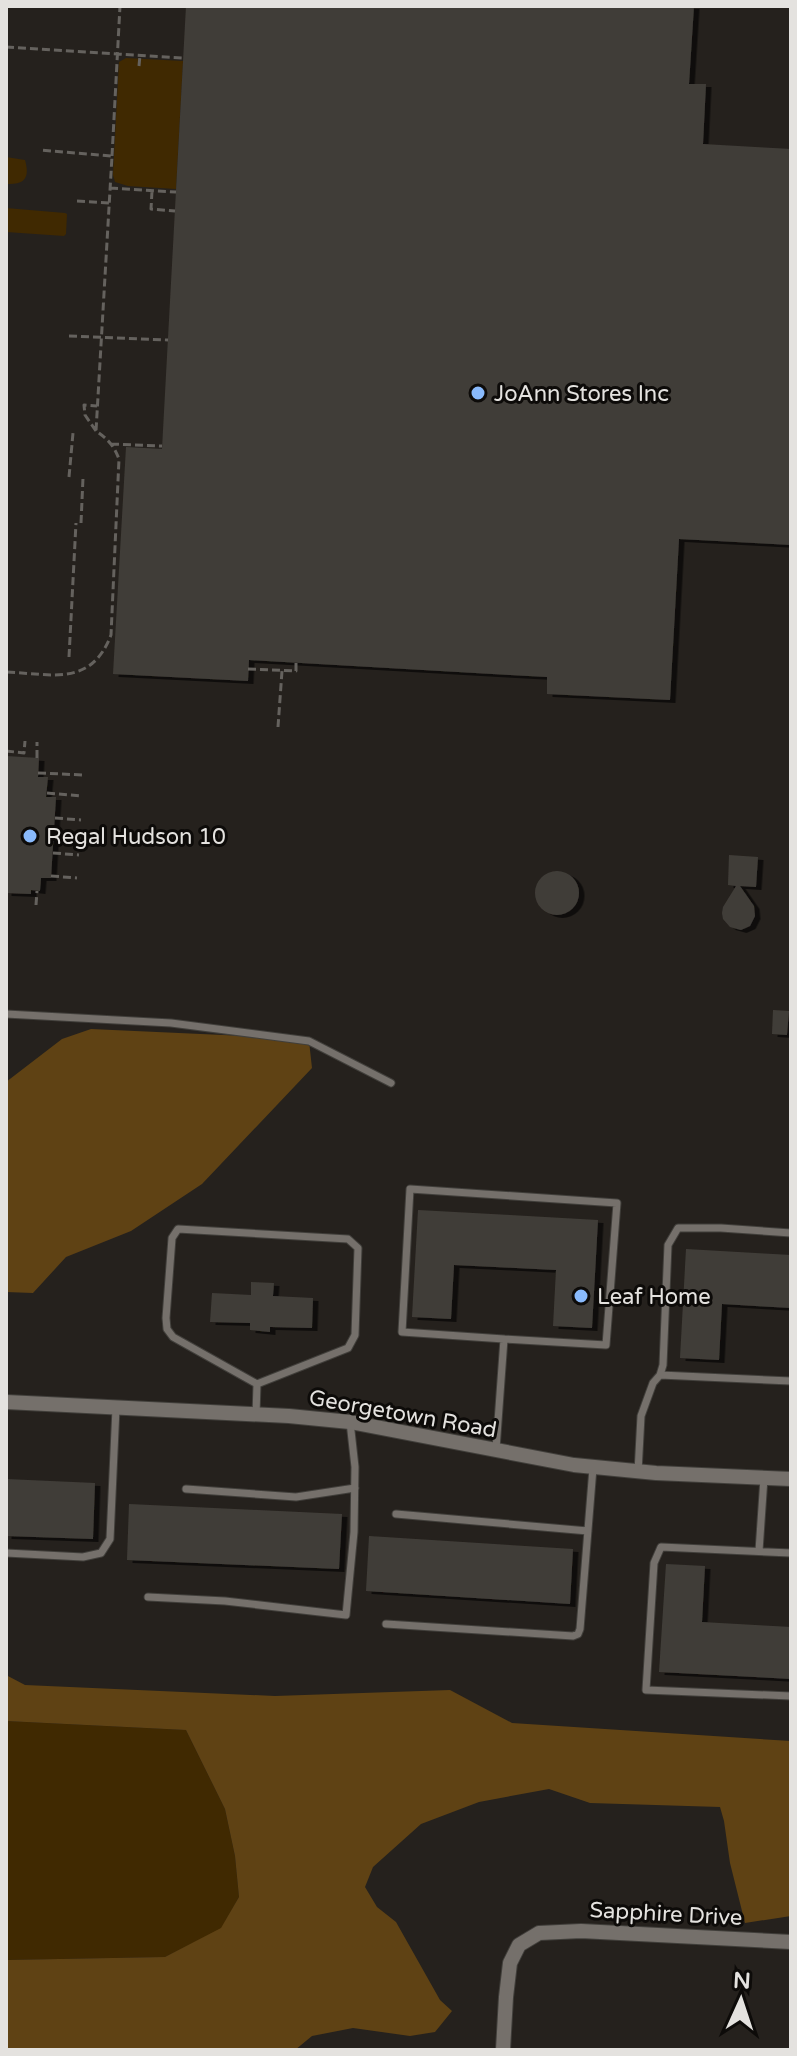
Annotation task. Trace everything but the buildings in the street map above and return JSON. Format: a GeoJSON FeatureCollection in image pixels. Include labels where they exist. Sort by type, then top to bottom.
{"type":"FeatureCollection","features":[{"type":"Feature","properties":{"kind":"street","name":"Georgetown Road"},"geometry":{"type":"LineString","coordinates":[[6,1402],[350,1422],[593,1468],[791,1479]]}},
{"type":"Feature","properties":{"kind":"street","name":"Sapphire Drive"},"geometry":{"type":"LineString","coordinates":[[503,2050],[510,1963],[519,1945],[539,1933],[581,1931],[791,1942]]}},
{"type":"Feature","properties":{"kind":"lane"},"geometry":{"type":"LineString","coordinates":[[6,1014],[171,1023],[309,1041],[391,1083]]}},
{"type":"Feature","properties":{"kind":"lane"},"geometry":{"type":"LineString","coordinates":[[410,1189],[617,1203],[606,1345],[504,1339],[402,1332],[410,1189]]}},
{"type":"Feature","properties":{"kind":"lane"},"geometry":{"type":"LineString","coordinates":[[638,1472],[641,1416],[663,1365],[668,1245],[672,1236],[678,1228],[791,1233]]}},
{"type":"Feature","properties":{"kind":"lane"},"geometry":{"type":"LineString","coordinates":[[178,1229],[348,1239],[358,1248],[355,1335],[348,1348],[257,1384],[173,1337],[167,1329],[172,1238],[178,1229]]}},
{"type":"Feature","properties":{"kind":"lane"},"geometry":{"type":"LineString","coordinates":[[496,1451],[504,1339]]}},
{"type":"Feature","properties":{"kind":"lane"},"geometry":{"type":"LineString","coordinates":[[660,1375],[791,1381]]}},
{"type":"Feature","properties":{"kind":"lane"},"geometry":{"type":"LineString","coordinates":[[256,1415],[257,1384]]}},
{"type":"Feature","properties":{"kind":"lane"},"geometry":{"type":"LineString","coordinates":[[6,1553],[83,1557],[101,1553],[110,1539],[116,1408]]}},
{"type":"Feature","properties":{"kind":"lane"},"geometry":{"type":"LineString","coordinates":[[148,1597],[225,1601],[346,1615],[355,1488],[350,1422]]}},
{"type":"Feature","properties":{"kind":"lane"},"geometry":{"type":"LineString","coordinates":[[386,1624],[578,1634],[593,1468]]}},
{"type":"Feature","properties":{"kind":"lane"},"geometry":{"type":"LineString","coordinates":[[759,1551],[764,1478]]}},
{"type":"Feature","properties":{"kind":"lane"},"geometry":{"type":"LineString","coordinates":[[186,1489],[296,1497],[355,1488]]}},
{"type":"Feature","properties":{"kind":"lane"},"geometry":{"type":"LineString","coordinates":[[396,1514],[588,1531]]}},
{"type":"Feature","properties":{"kind":"lane"},"geometry":{"type":"LineString","coordinates":[[791,1553],[661,1547],[654,1563],[646,1690],[791,1696]]}},
{"type":"Feature","properties":{"kind":"path"},"geometry":{"type":"LineString","coordinates":[[96,431],[120,6]]}},
{"type":"Feature","properties":{"kind":"path"},"geometry":{"type":"LineString","coordinates":[[6,47],[183,58]]}},
{"type":"Feature","properties":{"kind":"path"},"geometry":{"type":"LineString","coordinates":[[139,66],[140,55]]}},
{"type":"Feature","properties":{"kind":"path"},"geometry":{"type":"LineString","coordinates":[[40,150],[112,156]]}},
{"type":"Feature","properties":{"kind":"path"},"geometry":{"type":"LineString","coordinates":[[110,188],[176,192]]}},
{"type":"Feature","properties":{"kind":"path"},"geometry":{"type":"LineString","coordinates":[[152,191],[151,209],[175,211]]}},
{"type":"Feature","properties":{"kind":"path"},"geometry":{"type":"LineString","coordinates":[[77,201],[109,203]]}},
{"type":"Feature","properties":{"kind":"path"},"geometry":{"type":"LineString","coordinates":[[69,336],[168,340]]}},
{"type":"Feature","properties":{"kind":"path"},"geometry":{"type":"LineString","coordinates":[[7,672],[69,675],[82,671],[106,649],[111,635],[117,562],[119,459],[111,444],[96,431],[85,415],[84,405],[97,406]]}},
{"type":"Feature","properties":{"kind":"path"},"geometry":{"type":"LineString","coordinates":[[69,477],[73,433]]}},
{"type":"Feature","properties":{"kind":"path"},"geometry":{"type":"LineString","coordinates":[[111,444],[162,446]]}},
{"type":"Feature","properties":{"kind":"path"},"geometry":{"type":"LineString","coordinates":[[69,657],[83,478]]}},
{"type":"Feature","properties":{"kind":"path"},"geometry":{"type":"LineString","coordinates":[[248,669],[296,671],[296,663]]}},
{"type":"Feature","properties":{"kind":"path"},"geometry":{"type":"LineString","coordinates":[[278,727],[282,671]]}},
{"type":"Feature","properties":{"kind":"path"},"geometry":{"type":"LineString","coordinates":[[6,751],[24,753],[25,741]]}},
{"type":"Feature","properties":{"kind":"path"},"geometry":{"type":"LineString","coordinates":[[37,742],[37,758]]}},
{"type":"Feature","properties":{"kind":"path"},"geometry":{"type":"LineString","coordinates":[[38,773],[84,775]]}},
{"type":"Feature","properties":{"kind":"path"},"geometry":{"type":"LineString","coordinates":[[47,793],[82,796]]}},
{"type":"Feature","properties":{"kind":"path"},"geometry":{"type":"LineString","coordinates":[[55,818],[81,820]]}},
{"type":"Feature","properties":{"kind":"path"},"geometry":{"type":"LineString","coordinates":[[53,853],[79,855]]}},
{"type":"Feature","properties":{"kind":"path"},"geometry":{"type":"LineString","coordinates":[[51,876],[77,878]]}},
{"type":"Feature","properties":{"kind":"path"},"geometry":{"type":"LineString","coordinates":[[36,905],[37,891]]}},
{"type":"Feature","properties":{"kind":"shaded area"},"geometry":{"type":"Polygon","coordinates":[[[126,58],[183,61],[176,189],[128,186],[115,182],[119,62],[126,58]]]}},
{"type":"Feature","properties":{"kind":"shaded area"},"geometry":{"type":"Polygon","coordinates":[[[6,157],[25,160],[27,171],[22,182],[6,184],[6,157]]]}},
{"type":"Feature","properties":{"kind":"shaded area"},"geometry":{"type":"Polygon","coordinates":[[[6,208],[65,213],[66,234],[6,232],[6,208]]]}},
{"type":"Feature","properties":{"kind":"shaded area"},"geometry":{"type":"Polygon","coordinates":[[[91,1029],[309,1041],[312,1068],[202,1184],[131,1231],[66,1257],[33,1293],[6,1292],[6,1082],[62,1039],[91,1029]]]}},
{"type":"Feature","properties":{"kind":"shaded area"},"geometry":{"type":"Polygon","coordinates":[[[6,1675],[25,1685],[275,1696],[450,1690],[512,1723],[791,1741],[791,1916],[745,1923],[720,1807],[590,1803],[549,1789],[479,1802],[421,1824],[373,1867],[365,1887],[377,1907],[396,1922],[440,2000],[452,2011],[435,2032],[410,2036],[353,2028],[312,2036],[295,2050],[6,2050],[6,1960],[165,1957],[221,1928],[239,1897],[235,1856],[225,1809],[186,1730],[6,1721],[6,1675]]]}},
{"type":"Feature","properties":{"kind":"shaded area"},"geometry":{"type":"Polygon","coordinates":[[[6,1721],[186,1730],[225,1809],[235,1856],[239,1897],[221,1929],[165,1957],[6,1960],[6,1721]]]}},
{"type":"Feature","properties":{"kind":"place","name":"JoAnn Stores Inc"},"geometry":{"type":"Point","coordinates":[478,393]}},
{"type":"Feature","properties":{"kind":"place","name":"Regal Hudson 10"},"geometry":{"type":"Point","coordinates":[30,836]}},
{"type":"Feature","properties":{"kind":"place","name":"Leaf Home"},"geometry":{"type":"Point","coordinates":[581,1296]}}]}
